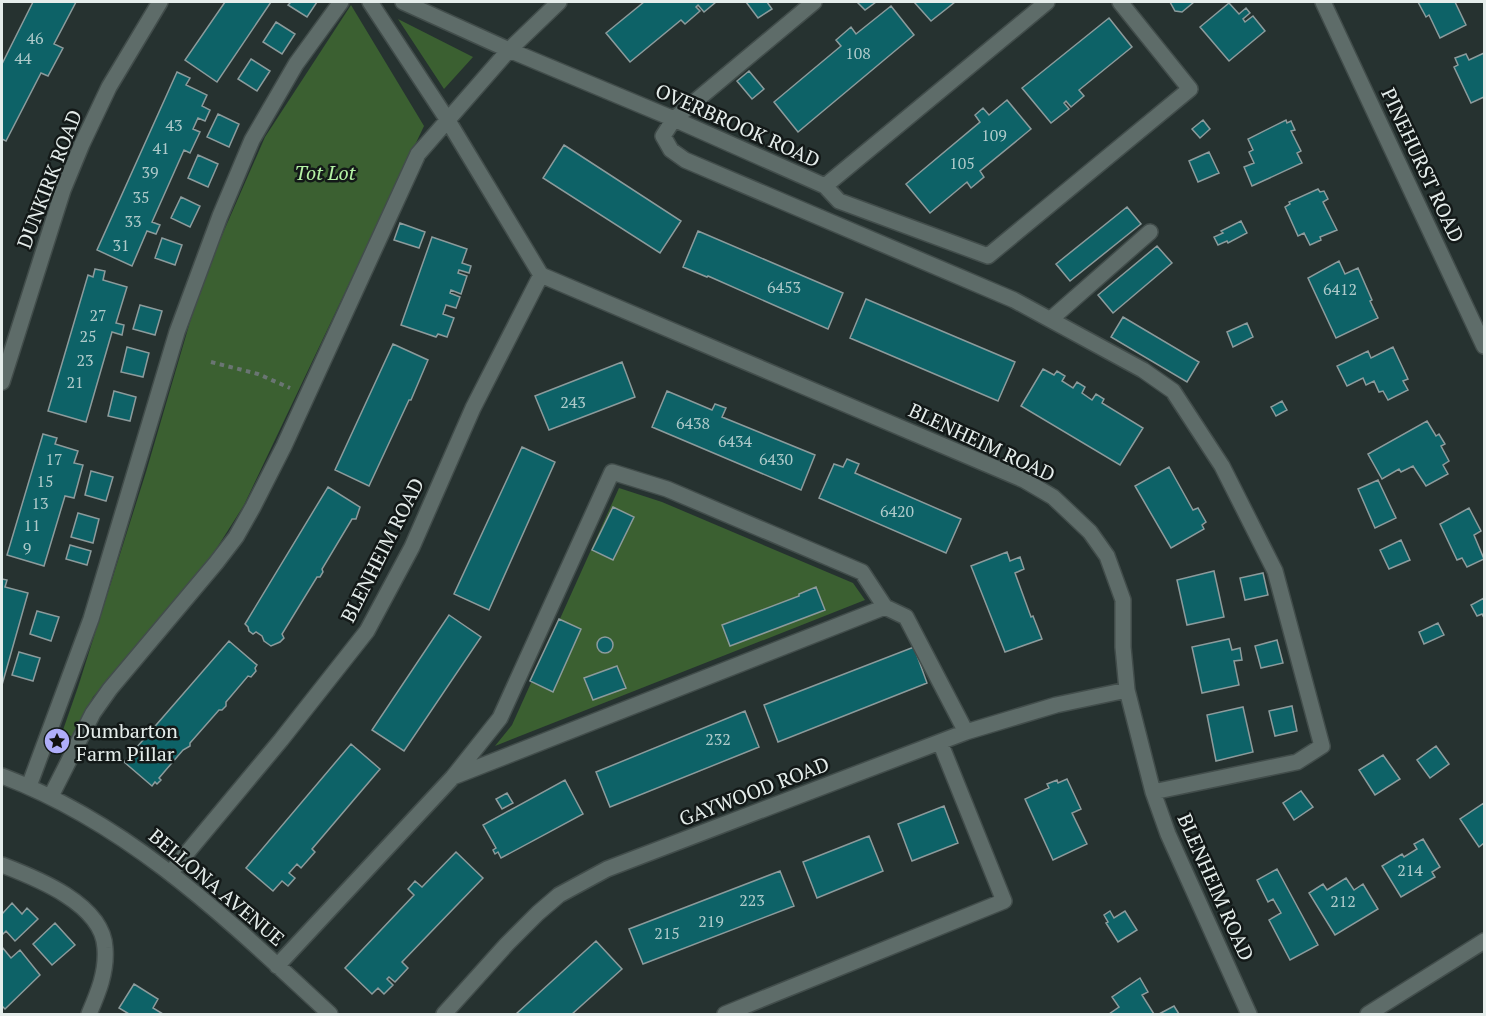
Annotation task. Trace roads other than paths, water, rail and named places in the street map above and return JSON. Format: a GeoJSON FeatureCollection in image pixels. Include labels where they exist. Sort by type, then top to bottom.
{"type":"FeatureCollection","features":[{"type":"Feature","properties":{"kind":"street","name":"DUNKIRK ROAD"},"geometry":{"type":"LineString","coordinates":[[2,382],[63,190],[82,144],[109,87],[160,2]]}},
{"type":"Feature","properties":{"kind":"street"},"geometry":{"type":"LineString","coordinates":[[29,786],[91,619],[177,332],[220,216],[252,140],[296,64],[341,2]]}},
{"type":"Feature","properties":{"kind":"street"},"geometry":{"type":"LineString","coordinates":[[370,2],[447,119],[541,275]]}},
{"type":"Feature","properties":{"kind":"street","name":"OVERBROOK ROAD"},"geometry":{"type":"LineString","coordinates":[[403,2],[508,50],[674,119],[825,186],[1047,2]]}},
{"type":"Feature","properties":{"kind":"street"},"geometry":{"type":"LineString","coordinates":[[51,796],[93,713],[110,689],[236,537],[284,446],[418,154],[508,50],[559,2]]}},
{"type":"Feature","properties":{"kind":"street"},"geometry":{"type":"LineString","coordinates":[[814,2],[674,119],[663,136],[671,150],[685,160],[1014,300],[1143,370],[1173,391],[1185,407],[1222,466],[1275,571],[1322,746],[1297,762],[1153,792]]}},
{"type":"Feature","properties":{"kind":"street"},"geometry":{"type":"LineString","coordinates":[[825,186],[839,201],[988,256],[1191,89],[1120,2]]}},
{"type":"Feature","properties":{"kind":"street","name":"PINEHURST ROAD"},"geometry":{"type":"LineString","coordinates":[[1323,2],[1485,346]]}},
{"type":"Feature","properties":{"kind":"street"},"geometry":{"type":"LineString","coordinates":[[1051,319],[1150,232]]}},
{"type":"Feature","properties":{"kind":"street","name":"BLENHEIM ROAD"},"geometry":{"type":"LineString","coordinates":[[171,872],[368,631],[412,547],[473,408],[541,275],[1024,480],[1053,497],[1090,532],[1107,556],[1123,600],[1123,647],[1127,690],[1153,792],[1168,834],[1249,1014]]}},
{"type":"Feature","properties":{"kind":"street"},"geometry":{"type":"LineString","coordinates":[[277,966],[453,777],[500,718],[612,472],[667,489],[862,572],[885,607],[906,617],[966,732]]}},
{"type":"Feature","properties":{"kind":"street"},"geometry":{"type":"LineString","coordinates":[[453,777],[885,607]]}},
{"type":"Feature","properties":{"kind":"street","name":"GAYWOOD ROAD"},"geometry":{"type":"LineString","coordinates":[[444,1014],[538,913],[559,895],[585,879],[966,732],[1056,705],[1127,690]]}},
{"type":"Feature","properties":{"kind":"street"},"geometry":{"type":"LineString","coordinates":[[725,1014],[1004,901],[940,742]]}},
{"type":"Feature","properties":{"kind":"street","name":"BELLONA AVENUE"},"geometry":{"type":"LineString","coordinates":[[2,776],[51,796],[103,825],[171,872],[330,1014]]}},
{"type":"Feature","properties":{"kind":"street"},"geometry":{"type":"LineString","coordinates":[[2,865],[44,882],[70,897],[95,923],[105,946],[105,964],[98,994],[89,1014]]}},
{"type":"Feature","properties":{"kind":"street"},"geometry":{"type":"LineString","coordinates":[[1368,1014],[1485,941]]}},
{"type":"Feature","properties":{"kind":"place","name":"Dumbarton Farm Pillar"},"geometry":{"type":"Point","coordinates":[57,741]}},
{"type":"Feature","properties":{"kind":"park label","name":"Tot Lot"},"geometry":{"type":"Point","coordinates":[325,172]}}]}
